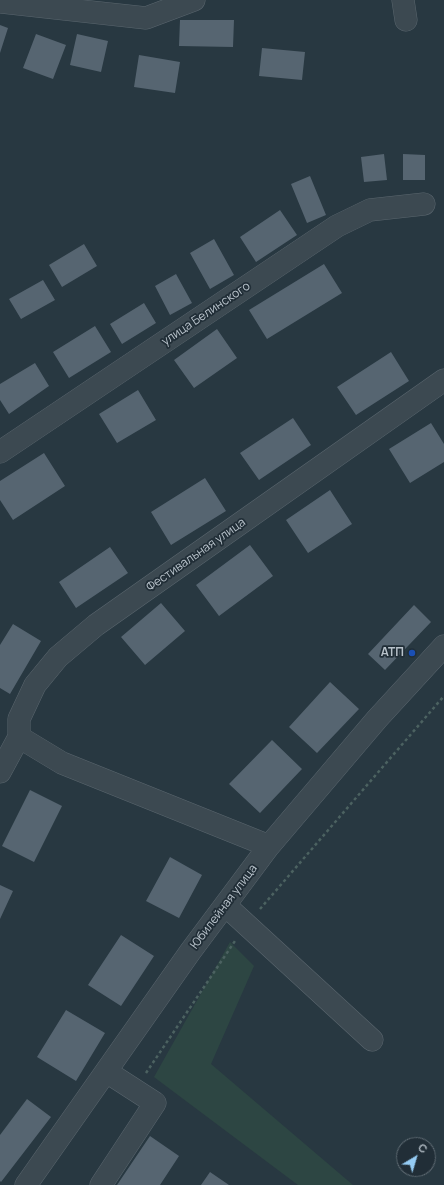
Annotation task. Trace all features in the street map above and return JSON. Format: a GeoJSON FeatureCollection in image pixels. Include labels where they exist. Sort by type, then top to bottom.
{"type":"FeatureCollection","features":[{"type":"Feature","properties":{"kind":"street"},"geometry":{"type":"LineString","coordinates":[[0,2],[146,18],[194,0]]}},
{"type":"Feature","properties":{"kind":"street","name":"улица Белинского"},"geometry":{"type":"LineString","coordinates":[[2,448],[337,226],[370,210],[424,204]]}},
{"type":"Feature","properties":{"kind":"street","name":"Фестивальная улица"},"geometry":{"type":"LineString","coordinates":[[0,772],[18,737],[19,719],[35,685],[58,657],[96,625],[444,380]]}},
{"type":"Feature","properties":{"kind":"street","name":"Юбилейная улица"},"geometry":{"type":"LineString","coordinates":[[26,1185],[190,952],[269,846],[377,719],[444,646]]}},
{"type":"Feature","properties":{"kind":"street"},"geometry":{"type":"LineString","coordinates":[[18,737],[62,763],[269,846]]}},
{"type":"Feature","properties":{"kind":"street"},"geometry":{"type":"LineString","coordinates":[[225,905],[372,1040]]}},
{"type":"Feature","properties":{"kind":"street"},"geometry":{"type":"LineString","coordinates":[[101,1185],[155,1103],[107,1072]]}},
{"type":"Feature","properties":{"kind":"path"},"geometry":{"type":"LineString","coordinates":[[135,1089],[246,925],[444,696]]}},
{"type":"Feature","properties":{"kind":"green space"},"geometry":{"type":"Polygon","coordinates":[[[230,942],[254,966],[211,1064],[353,1185],[298,1185],[154,1077],[230,942]]]}},
{"type":"Feature","properties":{"kind":"building"},"geometry":{"type":"Polygon","coordinates":[[[180,20],[234,20],[233,47],[179,46],[180,20]]]}},
{"type":"Feature","properties":{"kind":"building"},"geometry":{"type":"Polygon","coordinates":[[[0,25],[8,28],[0,53],[0,25]]]}},
{"type":"Feature","properties":{"kind":"building"},"geometry":{"type":"Polygon","coordinates":[[[36,34],[66,45],[53,79],[23,68],[36,34]]]}},
{"type":"Feature","properties":{"kind":"building"},"geometry":{"type":"Polygon","coordinates":[[[77,34],[108,41],[101,72],[70,65],[77,34]]]}},
{"type":"Feature","properties":{"kind":"building"},"geometry":{"type":"Polygon","coordinates":[[[262,48],[305,52],[302,80],[259,76],[262,48]]]}},
{"type":"Feature","properties":{"kind":"building"},"geometry":{"type":"Polygon","coordinates":[[[139,55],[180,62],[175,93],[134,87],[139,55]]]}},
{"type":"Feature","properties":{"kind":"building"},"geometry":{"type":"Polygon","coordinates":[[[384,154],[387,180],[364,182],[361,157],[384,154]]]}},
{"type":"Feature","properties":{"kind":"building"},"geometry":{"type":"Polygon","coordinates":[[[403,154],[425,155],[425,180],[403,180],[403,154]]]}},
{"type":"Feature","properties":{"kind":"building"},"geometry":{"type":"Polygon","coordinates":[[[310,176],[326,215],[307,223],[291,184],[310,176]]]}},
{"type":"Feature","properties":{"kind":"building"},"geometry":{"type":"Polygon","coordinates":[[[280,210],[297,235],[256,262],[240,237],[280,210]]]}},
{"type":"Feature","properties":{"kind":"building"},"geometry":{"type":"Polygon","coordinates":[[[214,239],[234,275],[210,289],[190,253],[214,239]]]}},
{"type":"Feature","properties":{"kind":"building"},"geometry":{"type":"Polygon","coordinates":[[[84,244],[97,266],[62,287],[49,265],[84,244]]]}},
{"type":"Feature","properties":{"kind":"building"},"geometry":{"type":"Polygon","coordinates":[[[324,264],[342,293],[267,339],[249,310],[324,264]]]}},
{"type":"Feature","properties":{"kind":"building"},"geometry":{"type":"Polygon","coordinates":[[[176,274],[192,303],[170,315],[155,286],[176,274]]]}},
{"type":"Feature","properties":{"kind":"building"},"geometry":{"type":"Polygon","coordinates":[[[43,280],[55,300],[21,319],[9,299],[43,280]]]}},
{"type":"Feature","properties":{"kind":"building"},"geometry":{"type":"Polygon","coordinates":[[[144,303],[156,323],[122,344],[110,324],[144,303]]]}},
{"type":"Feature","properties":{"kind":"building"},"geometry":{"type":"Polygon","coordinates":[[[95,326],[111,352],[69,378],[53,352],[95,326]]]}},
{"type":"Feature","properties":{"kind":"building"},"geometry":{"type":"Polygon","coordinates":[[[217,329],[237,358],[194,388],[174,360],[217,329]]]}},
{"type":"Feature","properties":{"kind":"building"},"geometry":{"type":"Polygon","coordinates":[[[391,352],[409,381],[356,415],[337,387],[391,352]]]}},
{"type":"Feature","properties":{"kind":"building"},"geometry":{"type":"Polygon","coordinates":[[[35,363],[49,386],[9,414],[0,400],[0,384],[35,363]]]}},
{"type":"Feature","properties":{"kind":"building"},"geometry":{"type":"Polygon","coordinates":[[[138,390],[156,420],[117,443],[99,414],[138,390]]]}},
{"type":"Feature","properties":{"kind":"building"},"geometry":{"type":"Polygon","coordinates":[[[293,418],[311,445],[259,480],[240,453],[293,418]]]}},
{"type":"Feature","properties":{"kind":"building"},"geometry":{"type":"Polygon","coordinates":[[[431,423],[444,444],[444,462],[410,483],[389,449],[431,423]]]}},
{"type":"Feature","properties":{"kind":"building"},"geometry":{"type":"Polygon","coordinates":[[[44,453],[65,486],[13,520],[0,500],[0,481],[44,453]]]}},
{"type":"Feature","properties":{"kind":"building"},"geometry":{"type":"Polygon","coordinates":[[[205,478],[226,511],[171,545],[151,512],[205,478]]]}},
{"type":"Feature","properties":{"kind":"building"},"geometry":{"type":"Polygon","coordinates":[[[330,490],[352,524],[308,553],[286,520],[330,490]]]}},
{"type":"Feature","properties":{"kind":"building"},"geometry":{"type":"Polygon","coordinates":[[[250,545],[273,576],[219,616],[196,585],[250,545]]]}},
{"type":"Feature","properties":{"kind":"building"},"geometry":{"type":"Polygon","coordinates":[[[110,547],[128,573],[76,608],[59,582],[110,547]]]}},
{"type":"Feature","properties":{"kind":"building"},"geometry":{"type":"Polygon","coordinates":[[[161,603],[185,631],[145,665],[121,637],[161,603]]]}},
{"type":"Feature","properties":{"kind":"building"},"geometry":{"type":"Polygon","coordinates":[[[414,605],[431,622],[385,670],[368,654],[414,605]]]}},
{"type":"Feature","properties":{"kind":"building"},"geometry":{"type":"Polygon","coordinates":[[[13,624],[41,641],[10,694],[0,688],[0,645],[13,624]]]}},
{"type":"Feature","properties":{"kind":"building"},"geometry":{"type":"Polygon","coordinates":[[[330,682],[359,709],[317,753],[289,727],[330,682]]]}},
{"type":"Feature","properties":{"kind":"building"},"geometry":{"type":"Polygon","coordinates":[[[272,740],[302,769],[260,813],[229,784],[272,740]]]}},
{"type":"Feature","properties":{"kind":"building"},"geometry":{"type":"Polygon","coordinates":[[[30,790],[62,806],[34,862],[2,846],[30,790]]]}},
{"type":"Feature","properties":{"kind":"building"},"geometry":{"type":"Polygon","coordinates":[[[170,857],[202,875],[179,918],[146,901],[170,857]]]}},
{"type":"Feature","properties":{"kind":"building"},"geometry":{"type":"Polygon","coordinates":[[[0,885],[13,891],[0,919],[0,885]]]}},
{"type":"Feature","properties":{"kind":"building"},"geometry":{"type":"Polygon","coordinates":[[[121,935],[154,956],[121,1006],[88,985],[121,935]]]}},
{"type":"Feature","properties":{"kind":"building"},"geometry":{"type":"Polygon","coordinates":[[[66,1010],[105,1033],[76,1081],[37,1057],[66,1010]]]}},
{"type":"Feature","properties":{"kind":"building"},"geometry":{"type":"Polygon","coordinates":[[[27,1099],[51,1117],[1,1182],[0,1135],[27,1099]]]}},
{"type":"Feature","properties":{"kind":"building"},"geometry":{"type":"Polygon","coordinates":[[[150,1136],[179,1156],[160,1185],[117,1185],[150,1136]]]}},
{"type":"Feature","properties":{"kind":"building"},"geometry":{"type":"Polygon","coordinates":[[[210,1172],[229,1185],[201,1185],[210,1172]]]}},
{"type":"Feature","properties":{"kind":"place","name":"АТП"},"geometry":{"type":"Point","coordinates":[412,653]}}]}
